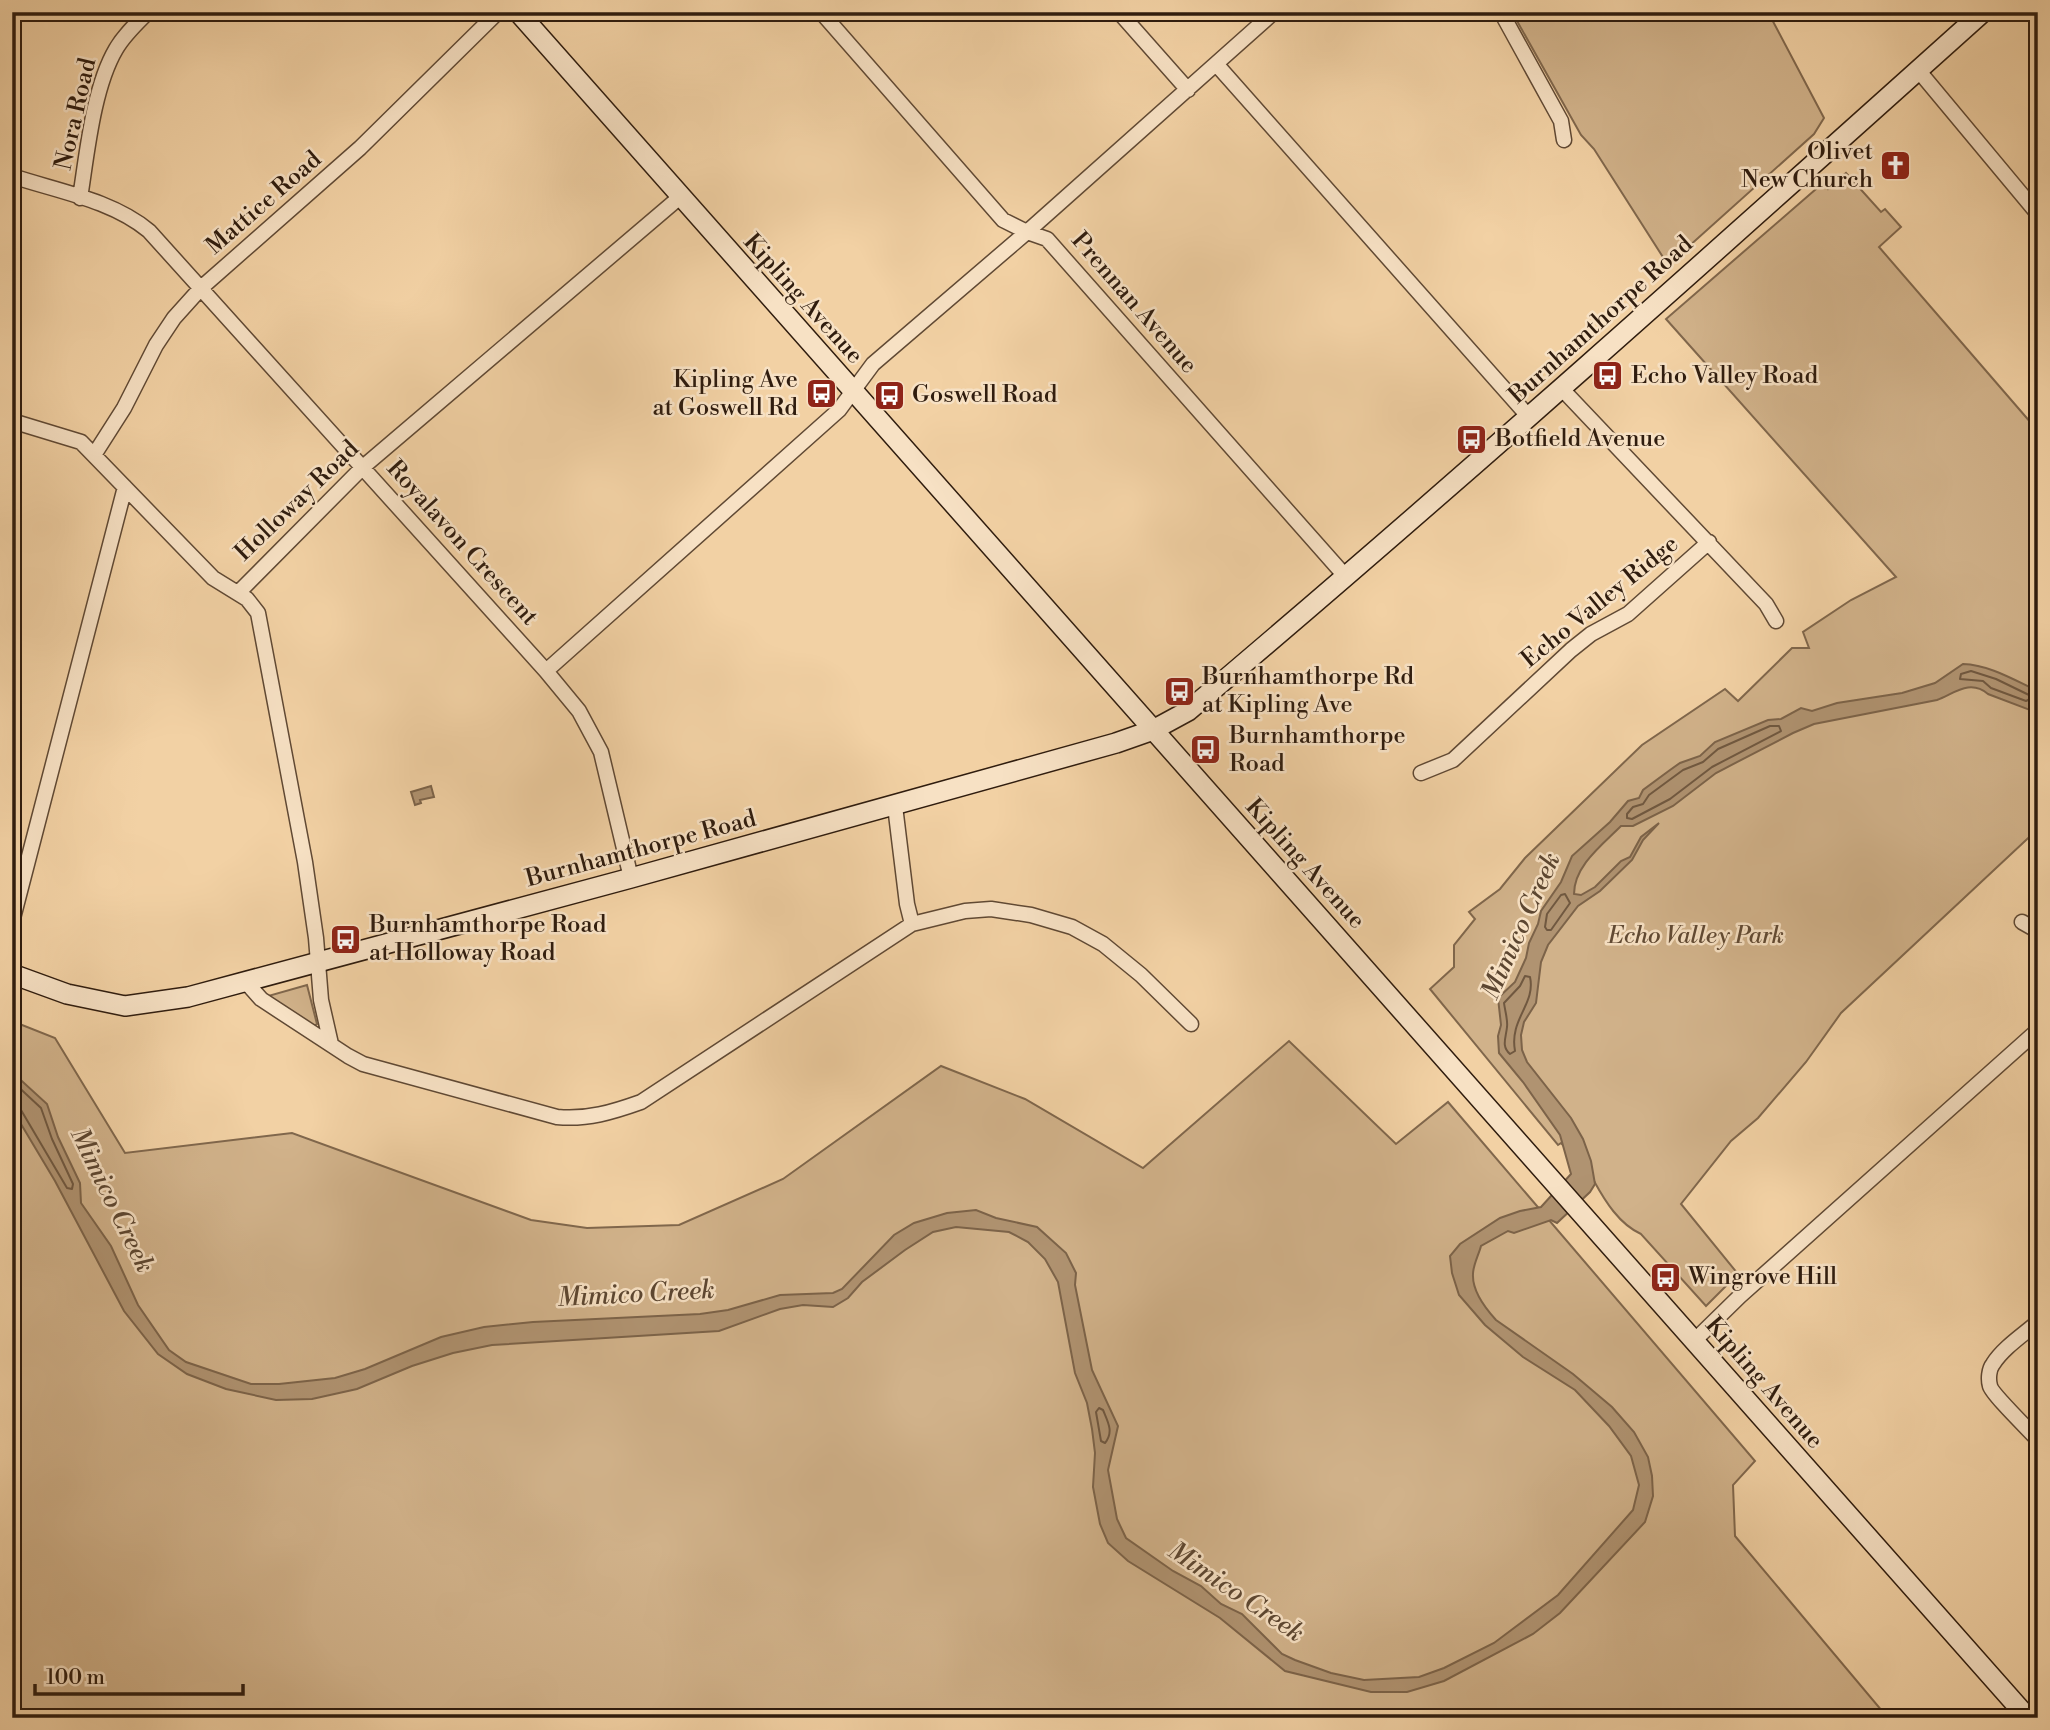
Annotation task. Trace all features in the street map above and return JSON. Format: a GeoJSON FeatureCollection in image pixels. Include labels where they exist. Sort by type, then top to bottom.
{"type":"FeatureCollection","features":[{"type":"Feature","properties":{"kind":"main road","name":"Kipling Avenue"},"geometry":{"type":"LineString","coordinates":[[518,12],[2028,1718]]}},
{"type":"Feature","properties":{"kind":"main road","name":"Burnhamthorpe Road"},"geometry":{"type":"LineString","coordinates":[[12,974],[66,994],[125,1006],[188,997],[895,806],[1124,741],[1153,730],[1188,711],[1346,577],[1983,12]]}},
{"type":"Feature","properties":{"kind":"street","name":"Nora Road"},"geometry":{"type":"LineString","coordinates":[[80,198],[90,134],[108,68],[122,39],[148,12]]}},
{"type":"Feature","properties":{"kind":"street","name":"Mattice Road"},"geometry":{"type":"LineString","coordinates":[[94,455],[124,408],[156,345],[174,318],[201,288],[360,148],[498,12]]}},
{"type":"Feature","properties":{"kind":"street","name":"Prennan Avenue"},"geometry":{"type":"LineString","coordinates":[[821,12],[1003,220],[1047,239],[1346,577]]}},
{"type":"Feature","properties":{"kind":"street"},"geometry":{"type":"LineString","coordinates":[[1119,12],[1188,90]]}},
{"type":"Feature","properties":{"kind":"street"},"geometry":{"type":"LineString","coordinates":[[546,671],[834,415],[873,364],[1027,232],[1274,12]]}},
{"type":"Feature","properties":{"kind":"street"},"geometry":{"type":"LineString","coordinates":[[1501,12],[1561,121],[1564,140]]}},
{"type":"Feature","properties":{"kind":"street"},"geometry":{"type":"LineString","coordinates":[[1217,65],[1529,417]]}},
{"type":"Feature","properties":{"kind":"street"},"geometry":{"type":"LineString","coordinates":[[1917,70],[2038,214]]}},
{"type":"Feature","properties":{"kind":"street","name":"Royalavon Crescent"},"geometry":{"type":"LineString","coordinates":[[12,176],[80,198],[136,221],[201,288],[546,671],[579,711],[601,752],[631,878]]}},
{"type":"Feature","properties":{"kind":"street","name":"Holloway Road"},"geometry":{"type":"LineString","coordinates":[[331,1044],[321,1000],[319,962],[304,862],[265,639],[258,613],[239,593],[363,467],[680,197]]}},
{"type":"Feature","properties":{"kind":"street"},"geometry":{"type":"LineString","coordinates":[[1561,388],[1709,542],[1766,604],[1776,621]]}},
{"type":"Feature","properties":{"kind":"street"},"geometry":{"type":"LineString","coordinates":[[12,421],[81,442],[214,578],[239,593]]}},
{"type":"Feature","properties":{"kind":"street"},"geometry":{"type":"LineString","coordinates":[[12,922],[125,487]]}},
{"type":"Feature","properties":{"kind":"street","name":"Echo Valley Ridge"},"geometry":{"type":"LineString","coordinates":[[1421,773],[1453,760],[1571,649],[1591,634],[1628,614],[1709,542]]}},
{"type":"Feature","properties":{"kind":"street"},"geometry":{"type":"LineString","coordinates":[[895,806],[912,924]]}},
{"type":"Feature","properties":{"kind":"street"},"geometry":{"type":"LineString","coordinates":[[245,981],[261,999],[363,1064],[557,1117],[574,1119],[612,1113],[640,1102],[912,924],[965,911],[991,909],[1031,915],[1072,926],[1103,944],[1132,967],[1191,1024]]}},
{"type":"Feature","properties":{"kind":"street"},"geometry":{"type":"LineString","coordinates":[[2022,922],[2038,931]]}},
{"type":"Feature","properties":{"kind":"street"},"geometry":{"type":"LineString","coordinates":[[1694,1341],[1740,1296],[2038,1030]]}},
{"type":"Feature","properties":{"kind":"street"},"geometry":{"type":"LineString","coordinates":[[2038,1322],[2000,1355],[1991,1366],[1989,1379],[1996,1396],[2038,1440]]}},
{"type":"Feature","properties":{"kind":"green space"},"geometry":{"type":"Polygon","coordinates":[[[1512,12],[1768,12],[1824,118],[1814,134],[1668,265],[1594,149],[1581,135],[1512,12]]]}},
{"type":"Feature","properties":{"kind":"green space","name":"Echo Valley Park"},"geometry":{"type":"Polygon","coordinates":[[[1846,173],[1881,212],[1885,209],[1901,227],[1879,247],[2038,431],[2038,829],[1841,1013],[1806,1062],[1758,1118],[1731,1141],[1681,1204],[1738,1274],[1706,1306],[1641,1234],[1613,1211],[1587,1171],[1561,1143],[1558,1145],[1430,989],[1454,967],[1454,945],[1475,919],[1469,912],[1500,889],[1525,858],[1642,745],[1725,689],[1738,701],[1792,648],[1809,648],[1803,632],[1851,600],[1896,577],[1666,319],[1823,183],[1828,189],[1846,173]]]}},
{"type":"Feature","properties":{"kind":"green space"},"geometry":{"type":"Polygon","coordinates":[[[307,985],[317,1024],[308,1029],[261,998],[307,985]]]}},
{"type":"Feature","properties":{"kind":"green space"},"geometry":{"type":"Polygon","coordinates":[[[12,1021],[55,1038],[125,1153],[292,1133],[531,1220],[587,1228],[679,1225],[783,1179],[941,1066],[1025,1099],[1143,1168],[1289,1041],[1396,1144],[1448,1102],[1755,1461],[1733,1485],[1735,1536],[1888,1718],[12,1718],[12,1021]]]}},
{"type":"Feature","properties":{"kind":"water"},"geometry":{"type":"Polygon","coordinates":[[[1963,664],[1992,670],[2038,691],[2038,713],[1969,687],[1937,700],[1814,724],[1716,773],[1673,806],[1633,826],[1621,826],[1590,857],[1579,874],[1574,894],[1581,895],[1595,887],[1621,861],[1630,857],[1641,837],[1659,823],[1643,840],[1632,860],[1600,891],[1578,906],[1548,945],[1541,962],[1536,1003],[1524,1022],[1521,1035],[1522,1050],[1527,1062],[1571,1118],[1583,1139],[1595,1184],[1557,1223],[1551,1220],[1514,1233],[1508,1231],[1481,1246],[1473,1280],[1480,1299],[1496,1320],[1573,1374],[1612,1407],[1634,1432],[1648,1457],[1653,1496],[1645,1522],[1560,1613],[1533,1634],[1444,1681],[1407,1692],[1371,1692],[1285,1671],[1220,1618],[1128,1561],[1108,1543],[1100,1524],[1093,1487],[1095,1453],[1092,1429],[1087,1403],[1075,1373],[1058,1282],[1045,1259],[1028,1242],[1009,1232],[956,1227],[933,1232],[862,1282],[848,1298],[833,1307],[803,1305],[780,1309],[719,1331],[492,1345],[453,1353],[412,1366],[357,1389],[312,1399],[276,1400],[226,1389],[187,1374],[158,1354],[124,1311],[55,1181],[12,1109],[12,1072],[47,1104],[58,1137],[80,1183],[81,1203],[111,1246],[138,1305],[169,1350],[186,1362],[251,1384],[335,1378],[365,1369],[441,1337],[484,1327],[700,1314],[728,1310],[780,1295],[833,1293],[842,1289],[894,1235],[914,1223],[947,1213],[976,1210],[996,1218],[1037,1227],[1066,1253],[1076,1273],[1075,1285],[1092,1370],[1118,1426],[1108,1470],[1117,1519],[1126,1538],[1173,1571],[1201,1586],[1221,1604],[1242,1614],[1282,1654],[1331,1673],[1364,1680],[1419,1677],[1444,1668],[1494,1643],[1558,1595],[1633,1510],[1639,1485],[1631,1456],[1609,1426],[1575,1390],[1523,1357],[1485,1325],[1459,1295],[1452,1273],[1450,1256],[1460,1244],[1500,1218],[1541,1207],[1571,1174],[1560,1135],[1499,1053],[1498,1036],[1501,1025],[1498,998],[1515,982],[1541,911],[1561,882],[1572,856],[1610,822],[1628,801],[1639,798],[1643,790],[1670,770],[1680,763],[1700,756],[1715,742],[1768,720],[1781,719],[1801,708],[1812,711],[1837,703],[1902,693],[1935,683],[1963,664]]]}},
{"type":"Feature","properties":{"kind":"water"},"geometry":{"type":"Polygon","coordinates":[[[431,786],[434,797],[420,800],[421,803],[415,805],[411,792],[431,786]]]}},
{"type":"Feature","properties":{"kind":"place","name":"Olivet New Church"},"geometry":{"type":"Point","coordinates":[1896,166]}},
{"type":"Feature","properties":{"kind":"place","name":"Echo Valley Road"},"geometry":{"type":"Point","coordinates":[1608,376]}},
{"type":"Feature","properties":{"kind":"place","name":"Kipling Ave at Goswell Rd"},"geometry":{"type":"Point","coordinates":[821,394]}},
{"type":"Feature","properties":{"kind":"place","name":"Goswell Road"},"geometry":{"type":"Point","coordinates":[889,395]}},
{"type":"Feature","properties":{"kind":"place","name":"Botfield Avenue"},"geometry":{"type":"Point","coordinates":[1472,439]}},
{"type":"Feature","properties":{"kind":"place","name":"Burnhamthorpe Rd at Kipling Ave"},"geometry":{"type":"Point","coordinates":[1179,691]}},
{"type":"Feature","properties":{"kind":"place","name":"Burnhamthorpe Road"},"geometry":{"type":"Point","coordinates":[1206,750]}},
{"type":"Feature","properties":{"kind":"place","name":"Burnhamthorpe Road at Holloway Road"},"geometry":{"type":"Point","coordinates":[346,939]}},
{"type":"Feature","properties":{"kind":"place","name":"Wingrove Hill"},"geometry":{"type":"Point","coordinates":[1665,1277]}},
{"type":"Feature","properties":{"kind":"water label","name":"Mimico Creek"},"geometry":{"type":"Point","coordinates":[1521,926]}},
{"type":"Feature","properties":{"kind":"water label","name":"Mimico Creek"},"geometry":{"type":"Point","coordinates":[112,1200]}},
{"type":"Feature","properties":{"kind":"water label","name":"Mimico Creek"},"geometry":{"type":"Point","coordinates":[636,1294]}},
{"type":"Feature","properties":{"kind":"water label","name":"Mimico Creek"},"geometry":{"type":"Point","coordinates":[1236,1592]}}]}
